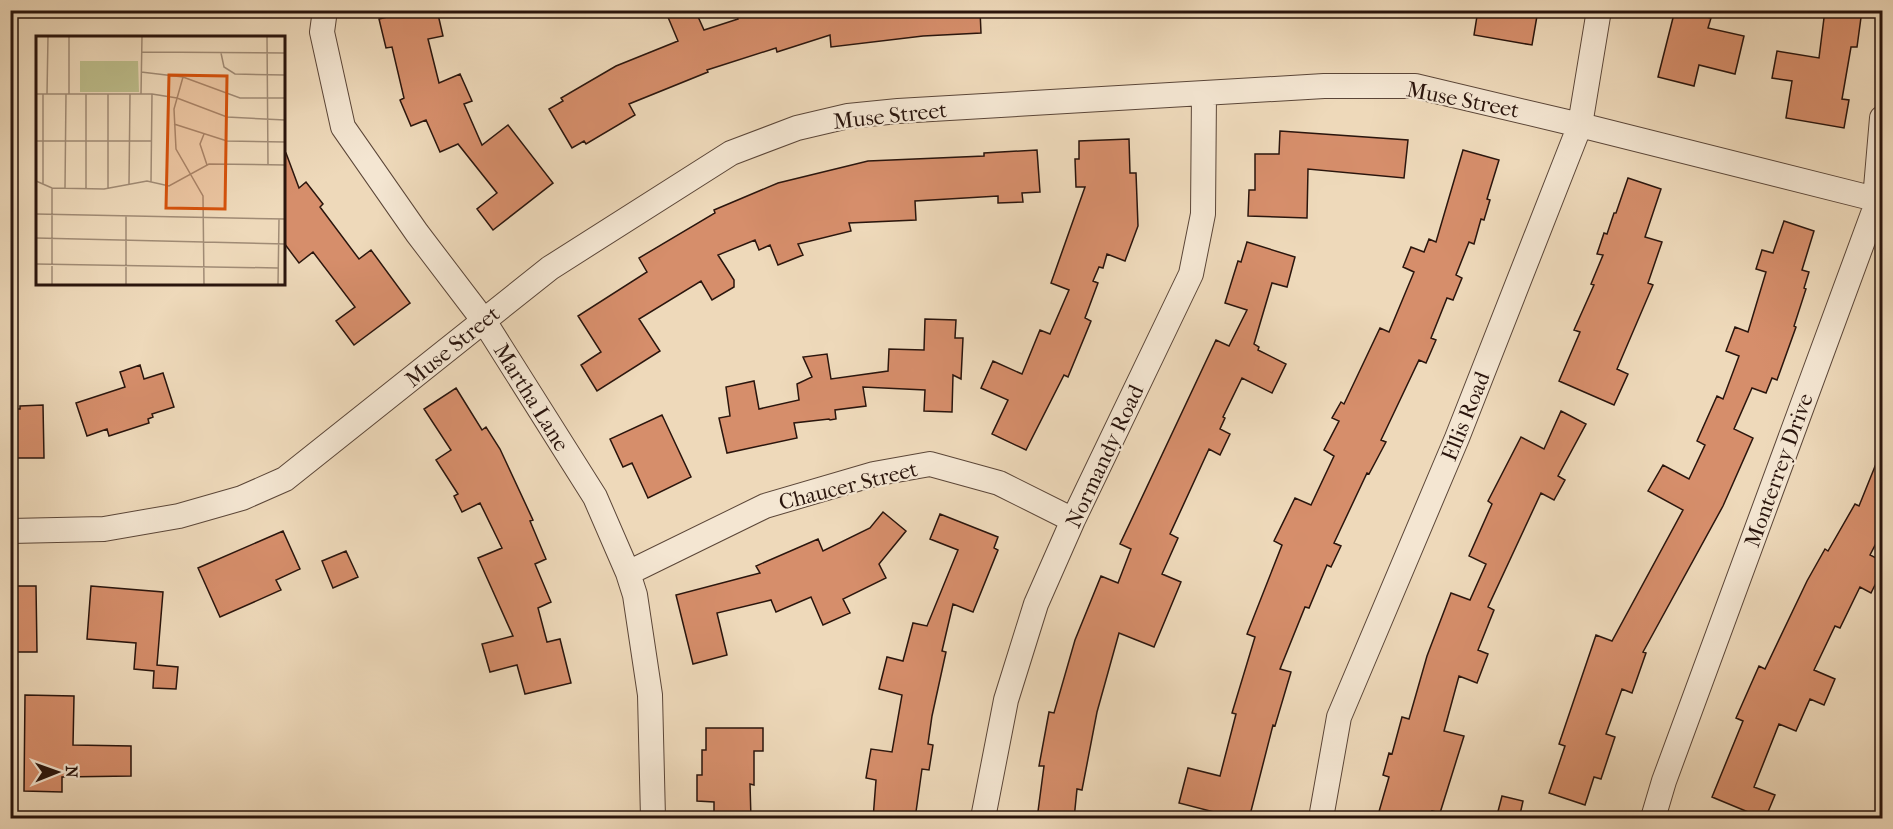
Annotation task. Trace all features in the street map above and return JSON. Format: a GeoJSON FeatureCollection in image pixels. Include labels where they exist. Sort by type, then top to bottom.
{"type":"FeatureCollection","features":[{"type":"Feature","properties":{"kind":"street","name":"Martha Lane"},"geometry":{"type":"LineString","coordinates":[[325,10],[322,32],[343,128],[417,233],[484,321],[595,497],[628,573],[635,595],[650,696],[653,819]]}},
{"type":"Feature","properties":{"kind":"street","name":"Ellis Road"},"geometry":{"type":"LineString","coordinates":[[1322,819],[1339,717],[1457,438],[1580,125],[1599,10]]}},
{"type":"Feature","properties":{"kind":"street","name":"Muse Street"},"geometry":{"type":"LineString","coordinates":[[10,531],[104,529],[179,516],[242,498],[285,479],[550,268],[731,153],[797,128],[848,116],[898,111],[1324,86],[1415,86],[1875,199]]}},
{"type":"Feature","properties":{"kind":"street","name":"Normandy Road"},"geometry":{"type":"LineString","coordinates":[[983,819],[990,775],[1010,689],[1036,604],[1073,520],[1191,274],[1203,214],[1204,93]]}},
{"type":"Feature","properties":{"kind":"street","name":"Monterrey Drive"},"geometry":{"type":"LineString","coordinates":[[1653,819],[1664,781],[1874,211],[1882,118]]}},
{"type":"Feature","properties":{"kind":"street","name":"Chaucer Street"},"geometry":{"type":"LineString","coordinates":[[628,573],[765,506],[874,474],[930,464],[999,483],[1073,520]]}},
{"type":"Feature","properties":{"kind":"building"},"geometry":{"type":"Polygon","coordinates":[[[416,10],[437,10],[443,36],[428,39],[439,83],[460,74],[472,101],[464,104],[482,145],[508,125],[553,183],[493,230],[477,209],[497,193],[458,144],[440,152],[426,120],[411,126],[400,100],[404,98],[392,47],[386,48],[379,19],[416,10]]]}},
{"type":"Feature","properties":{"kind":"building"},"geometry":{"type":"Polygon","coordinates":[[[665,10],[695,10],[704,30],[738,19],[735,11],[980,10],[981,33],[923,36],[831,47],[830,35],[777,52],[776,48],[707,70],[708,72],[629,104],[635,115],[586,144],[584,141],[572,148],[549,109],[563,101],[561,98],[616,66],[678,41],[665,10]]]}},
{"type":"Feature","properties":{"kind":"building"},"geometry":{"type":"Polygon","coordinates":[[[1478,10],[1532,10],[1531,15],[1537,16],[1532,45],[1474,35],[1478,10]]]}},
{"type":"Feature","properties":{"kind":"building"},"geometry":{"type":"Polygon","coordinates":[[[1675,10],[1711,18],[1708,28],[1744,36],[1735,74],[1699,65],[1694,86],[1658,77],[1675,10]]]}},
{"type":"Feature","properties":{"kind":"building"},"geometry":{"type":"Polygon","coordinates":[[[1825,10],[1862,10],[1857,47],[1851,47],[1842,99],[1849,100],[1844,128],[1786,118],[1792,81],[1772,78],[1777,51],[1819,58],[1825,10]]]}},
{"type":"Feature","properties":{"kind":"building"},"geometry":{"type":"Polygon","coordinates":[[[1280,131],[1408,140],[1404,178],[1308,169],[1307,218],[1248,216],[1249,190],[1255,190],[1255,154],[1279,154],[1280,131]]]}},
{"type":"Feature","properties":{"kind":"building"},"geometry":{"type":"Polygon","coordinates":[[[1129,139],[1130,173],[1136,173],[1138,226],[1125,261],[1107,254],[1103,268],[1099,267],[1093,281],[1098,283],[1085,318],[1091,321],[1068,377],[1064,375],[1026,450],[992,434],[1008,400],[981,388],[993,361],[1022,374],[1040,330],[1050,334],[1069,290],[1051,283],[1085,187],[1076,187],[1075,159],[1079,159],[1079,141],[1129,139]]]}},
{"type":"Feature","properties":{"kind":"building"},"geometry":{"type":"Polygon","coordinates":[[[1037,150],[1040,192],[1022,193],[1023,202],[998,203],[998,196],[915,201],[916,220],[849,223],[851,231],[798,244],[803,255],[778,265],[770,245],[759,250],[755,240],[718,255],[734,280],[734,287],[712,300],[701,281],[639,319],[660,351],[597,391],[581,365],[601,352],[578,316],[647,272],[639,258],[715,213],[714,210],[778,183],[868,161],[984,156],[984,153],[1037,150]]]}},
{"type":"Feature","properties":{"kind":"building"},"geometry":{"type":"Polygon","coordinates":[[[1463,150],[1499,160],[1487,199],[1490,200],[1484,220],[1481,219],[1474,244],[1469,242],[1456,275],[1462,278],[1453,300],[1447,298],[1431,338],[1436,340],[1426,363],[1419,360],[1381,440],[1386,442],[1369,474],[1367,473],[1334,543],[1341,546],[1331,567],[1327,565],[1309,608],[1305,607],[1280,669],[1291,672],[1275,726],[1273,725],[1249,819],[1179,803],[1188,768],[1220,776],[1236,714],[1232,713],[1255,637],[1247,634],[1282,545],[1274,541],[1295,498],[1311,505],[1334,456],[1324,450],[1339,421],[1332,418],[1341,402],[1344,404],[1380,328],[1389,332],[1414,272],[1403,267],[1411,247],[1424,252],[1429,239],[1436,242],[1463,150]]]}},
{"type":"Feature","properties":{"kind":"building"},"geometry":{"type":"Polygon","coordinates":[[[285,153],[299,188],[306,182],[323,204],[320,207],[359,259],[371,250],[410,303],[354,345],[336,321],[355,307],[313,252],[299,263],[285,244],[285,153]]]}},
{"type":"Feature","properties":{"kind":"building"},"geometry":{"type":"Polygon","coordinates":[[[1628,178],[1661,189],[1645,237],[1662,242],[1648,283],[1653,285],[1617,369],[1628,374],[1614,405],[1559,381],[1580,332],[1574,330],[1594,285],[1591,284],[1603,255],[1597,254],[1604,233],[1607,234],[1628,178]]]}},
{"type":"Feature","properties":{"kind":"building"},"geometry":{"type":"Polygon","coordinates":[[[1784,221],[1814,231],[1802,270],[1809,272],[1804,288],[1806,289],[1794,326],[1796,327],[1777,380],[1772,378],[1766,393],[1752,388],[1734,429],[1753,438],[1723,506],[1643,652],[1646,653],[1632,693],[1622,689],[1606,734],[1615,737],[1601,779],[1594,777],[1585,805],[1549,793],[1565,746],[1559,744],[1596,635],[1612,641],[1683,510],[1648,491],[1663,465],[1689,479],[1705,445],[1697,441],[1717,396],[1723,399],[1739,356],[1726,351],[1735,327],[1748,332],[1766,272],[1756,269],[1762,250],[1773,253],[1784,221]]]}},
{"type":"Feature","properties":{"kind":"building"},"geometry":{"type":"Polygon","coordinates":[[[1247,242],[1295,257],[1287,287],[1272,283],[1254,344],[1259,347],[1258,350],[1286,364],[1272,393],[1242,378],[1223,417],[1225,418],[1220,429],[1230,434],[1220,455],[1209,449],[1170,534],[1178,538],[1162,574],[1181,582],[1154,647],[1119,633],[1097,712],[1082,790],[1077,789],[1074,819],[1037,819],[1044,766],[1039,766],[1049,712],[1054,713],[1075,640],[1101,576],[1118,583],[1131,549],[1120,544],[1216,340],[1229,346],[1247,310],[1225,303],[1238,261],[1241,262],[1247,242]]]}},
{"type":"Feature","properties":{"kind":"building"},"geometry":{"type":"Polygon","coordinates":[[[925,319],[956,320],[955,338],[963,338],[961,379],[953,375],[952,412],[924,411],[925,390],[863,387],[866,406],[835,410],[836,419],[794,423],[797,438],[727,453],[719,418],[730,416],[726,387],[754,381],[759,409],[799,400],[797,384],[812,377],[803,357],[827,354],[831,379],[888,371],[889,349],[924,350],[925,319]]]}},
{"type":"Feature","properties":{"kind":"building"},"geometry":{"type":"Polygon","coordinates":[[[140,365],[144,379],[163,373],[174,407],[152,414],[153,417],[148,419],[149,423],[109,436],[107,429],[87,436],[76,403],[125,387],[120,372],[140,365]]]}},
{"type":"Feature","properties":{"kind":"building"},"geometry":{"type":"Polygon","coordinates":[[[456,388],[482,430],[486,427],[500,449],[533,520],[530,521],[546,559],[535,564],[551,602],[538,608],[547,642],[560,639],[571,683],[525,694],[517,665],[490,672],[482,644],[513,636],[478,558],[502,548],[480,503],[462,512],[454,496],[458,494],[436,460],[451,450],[424,409],[456,388]]]}},
{"type":"Feature","properties":{"kind":"building"},"geometry":{"type":"Polygon","coordinates":[[[43,405],[44,458],[10,458],[10,409],[43,405]]]}},
{"type":"Feature","properties":{"kind":"building"},"geometry":{"type":"Polygon","coordinates":[[[1561,411],[1586,424],[1558,476],[1565,480],[1554,500],[1541,493],[1488,607],[1494,610],[1478,650],[1488,654],[1477,683],[1459,676],[1444,731],[1464,736],[1440,813],[1432,811],[1430,819],[1390,819],[1378,815],[1389,777],[1383,775],[1389,753],[1392,754],[1402,717],[1409,719],[1427,656],[1451,593],[1470,600],[1486,564],[1469,556],[1492,504],[1488,501],[1521,437],[1544,449],[1561,411]]]}},
{"type":"Feature","properties":{"kind":"building"},"geometry":{"type":"Polygon","coordinates":[[[662,415],[691,477],[648,498],[632,463],[623,467],[610,439],[662,415]]]}},
{"type":"Feature","properties":{"kind":"building"},"geometry":{"type":"Polygon","coordinates":[[[1882,449],[1882,532],[1870,555],[1882,561],[1882,571],[1871,593],[1860,587],[1840,628],[1835,626],[1814,670],[1835,679],[1824,705],[1810,699],[1796,731],[1779,724],[1754,787],[1775,795],[1765,819],[1712,797],[1743,721],[1736,718],[1759,666],[1765,669],[1825,549],[1828,551],[1855,504],[1859,506],[1882,449]]]}},
{"type":"Feature","properties":{"kind":"building"},"geometry":{"type":"Polygon","coordinates":[[[883,512],[906,531],[879,564],[886,578],[843,599],[850,613],[823,625],[811,597],[776,612],[771,600],[717,613],[727,655],[693,664],[676,595],[760,573],[756,566],[818,539],[823,551],[870,528],[883,512]]]}},
{"type":"Feature","properties":{"kind":"building"},"geometry":{"type":"Polygon","coordinates":[[[940,514],[998,537],[994,548],[998,550],[973,612],[953,604],[942,651],[946,652],[932,716],[928,744],[933,745],[929,770],[922,769],[915,819],[873,819],[876,780],[866,778],[871,749],[892,752],[902,695],[879,689],[887,657],[903,661],[913,623],[927,626],[958,550],[930,539],[940,514]]]}},
{"type":"Feature","properties":{"kind":"building"},"geometry":{"type":"Polygon","coordinates":[[[283,531],[300,569],[276,580],[281,590],[220,617],[198,568],[283,531]]]}},
{"type":"Feature","properties":{"kind":"building"},"geometry":{"type":"Polygon","coordinates":[[[346,551],[358,577],[333,588],[322,561],[346,551]]]}},
{"type":"Feature","properties":{"kind":"building"},"geometry":{"type":"Polygon","coordinates":[[[10,586],[36,586],[37,652],[10,652],[10,586]]]}},
{"type":"Feature","properties":{"kind":"building"},"geometry":{"type":"Polygon","coordinates":[[[91,586],[163,592],[157,665],[178,667],[176,689],[153,688],[154,671],[134,669],[136,643],[87,639],[91,586]]]}},
{"type":"Feature","properties":{"kind":"building"},"geometry":{"type":"Polygon","coordinates":[[[25,695],[74,696],[73,745],[131,746],[131,776],[62,777],[62,792],[24,791],[25,695]]]}},
{"type":"Feature","properties":{"kind":"building"},"geometry":{"type":"Polygon","coordinates":[[[706,728],[763,728],[763,751],[754,751],[754,785],[750,784],[751,819],[714,819],[714,802],[697,801],[697,775],[702,775],[702,750],[706,750],[706,728]]]}},
{"type":"Feature","properties":{"kind":"building"},"geometry":{"type":"Polygon","coordinates":[[[1502,796],[1523,801],[1519,819],[1496,819],[1502,796]]]}}]}
